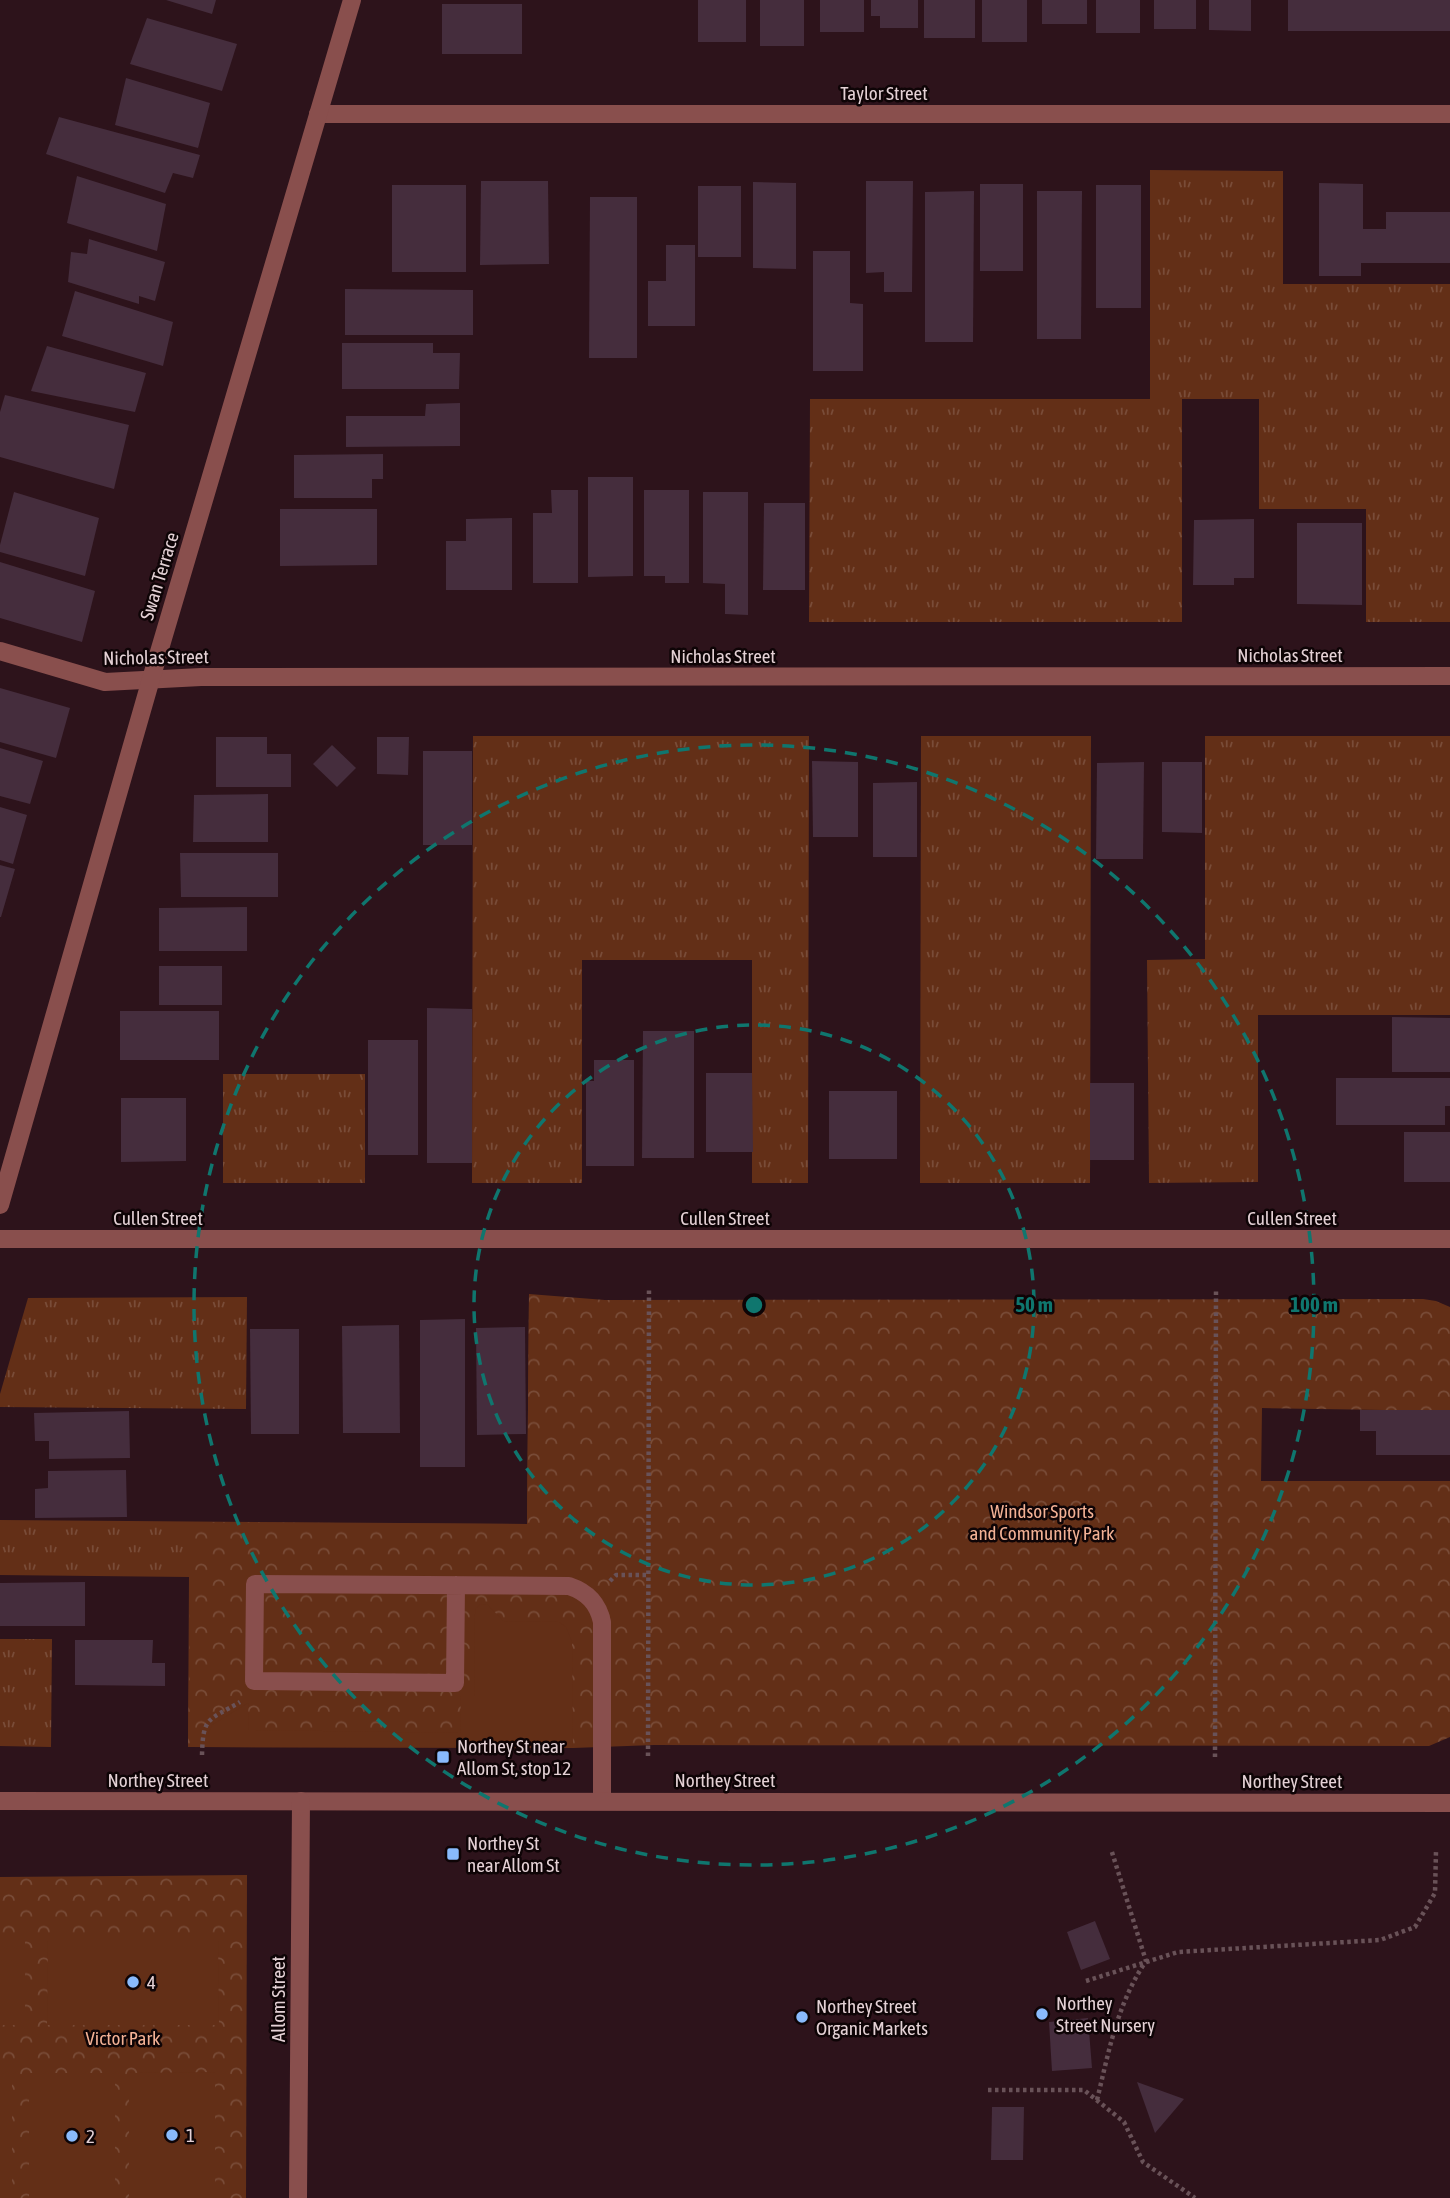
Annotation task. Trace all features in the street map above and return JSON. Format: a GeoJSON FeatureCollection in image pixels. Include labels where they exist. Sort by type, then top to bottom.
{"type":"FeatureCollection","features":[{"type":"Feature","properties":{"kind":"street","name":"Swan Terrace"},"geometry":{"type":"LineString","coordinates":[[0,1205],[151,679],[352,0]]}},
{"type":"Feature","properties":{"kind":"street","name":"Taylor Street"},"geometry":{"type":"LineString","coordinates":[[318,114],[1450,114]]}},
{"type":"Feature","properties":{"kind":"street","name":"Nicholas Street"},"geometry":{"type":"LineString","coordinates":[[0,651],[105,682],[228,677],[1450,676]]}},
{"type":"Feature","properties":{"kind":"street","name":"Cullen Street"},"geometry":{"type":"LineString","coordinates":[[0,1239],[1450,1239]]}},
{"type":"Feature","properties":{"kind":"street"},"geometry":{"type":"LineString","coordinates":[[456,1585],[455,1683],[254,1681],[255,1584],[456,1585],[569,1586],[579,1589],[592,1599],[603,1622],[602,1801]]}},
{"type":"Feature","properties":{"kind":"street","name":"Northey Street"},"geometry":{"type":"LineString","coordinates":[[0,1801],[1450,1803]]}},
{"type":"Feature","properties":{"kind":"street","name":"Allom Street"},"geometry":{"type":"LineString","coordinates":[[298,2198],[301,1801]]}},
{"type":"Feature","properties":{"kind":"path"},"geometry":{"type":"LineString","coordinates":[[648,1756],[649,1288]]}},
{"type":"Feature","properties":{"kind":"path"},"geometry":{"type":"LineString","coordinates":[[1215,1757],[1216,1289]]}},
{"type":"Feature","properties":{"kind":"path"},"geometry":{"type":"LineString","coordinates":[[592,1599],[616,1576],[649,1575]]}},
{"type":"Feature","properties":{"kind":"path"},"geometry":{"type":"LineString","coordinates":[[202,1755],[205,1725],[248,1696],[254,1681]]}},
{"type":"Feature","properties":{"kind":"path"},"geometry":{"type":"LineString","coordinates":[[1111,1849],[1146,1961]]}},
{"type":"Feature","properties":{"kind":"path"},"geometry":{"type":"LineString","coordinates":[[1086,1981],[1178,1952],[1380,1940],[1415,1927],[1435,1893],[1436,1850]]}},
{"type":"Feature","properties":{"kind":"path"},"geometry":{"type":"LineString","coordinates":[[1097,2100],[1118,2017],[1131,1983],[1146,1961]]}},
{"type":"Feature","properties":{"kind":"path"},"geometry":{"type":"LineString","coordinates":[[988,2090],[1084,2090],[1124,2122],[1143,2162],[1195,2198]]}},
{"type":"Feature","properties":{"kind":"green space"},"geometry":{"type":"Polygon","coordinates":[[[1150,170],[1283,171],[1283,284],[1450,284],[1450,622],[1366,622],[1366,509],[1259,509],[1259,399],[1182,399],[1182,622],[809,622],[810,399],[1150,399],[1150,170]]]}},
{"type":"Feature","properties":{"kind":"green space"},"geometry":{"type":"Polygon","coordinates":[[[473,736],[809,736],[808,1183],[752,1183],[752,960],[582,960],[582,1183],[472,1183],[473,736]]]}},
{"type":"Feature","properties":{"kind":"green space"},"geometry":{"type":"Polygon","coordinates":[[[921,736],[1091,736],[1090,1183],[920,1183],[921,736]]]}},
{"type":"Feature","properties":{"kind":"green space"},"geometry":{"type":"Polygon","coordinates":[[[1205,736],[1450,736],[1450,1015],[1258,1015],[1258,1182],[1149,1183],[1147,960],[1205,959],[1205,736]]]}},
{"type":"Feature","properties":{"kind":"green space"},"geometry":{"type":"Polygon","coordinates":[[[223,1074],[365,1074],[365,1183],[223,1183],[223,1074]]]}},
{"type":"Feature","properties":{"kind":"green space"},"geometry":{"type":"Polygon","coordinates":[[[529,1294],[576,1503],[188,1747],[189,1577],[0,1575],[0,1520],[527,1524],[529,1294]]]}},
{"type":"Feature","properties":{"kind":"green space","name":"Windsor Sports and Community Park"},"geometry":{"type":"Polygon","coordinates":[[[529,1294],[605,1300],[1423,1299],[1450,1307],[1450,1411],[1262,1408],[1261,1481],[1450,1481],[1450,1737],[1429,1746],[188,1747],[191,1522],[527,1524],[529,1294]]]}},
{"type":"Feature","properties":{"kind":"green space"},"geometry":{"type":"Polygon","coordinates":[[[247,1297],[246,1409],[0,1407],[0,1394],[28,1298],[247,1297]]]}},
{"type":"Feature","properties":{"kind":"green space"},"geometry":{"type":"Polygon","coordinates":[[[481,1604],[488,1605],[503,1621],[559,1622],[566,1627],[572,1642],[573,1748],[208,1747],[208,1734],[212,1725],[248,1703],[249,1730],[460,1733],[461,1696],[474,1696],[475,1614],[476,1608],[481,1604]]]}},
{"type":"Feature","properties":{"kind":"green space"},"geometry":{"type":"Polygon","coordinates":[[[0,1639],[52,1639],[51,1747],[0,1746],[0,1639]]]}},
{"type":"Feature","properties":{"kind":"green space","name":"Victor Park"},"geometry":{"type":"Polygon","coordinates":[[[247,1875],[246,2198],[0,2198],[0,1877],[247,1875]]]}},
{"type":"Feature","properties":{"kind":"green space"},"geometry":{"type":"Polygon","coordinates":[[[0,1939],[25,1939],[25,2025],[0,2025],[0,1939]]]}},
{"type":"Feature","properties":{"kind":"green space","name":"4"},"geometry":{"type":"Polygon","coordinates":[[[48,1939],[218,1939],[219,2025],[47,2025],[48,1939]]]}},
{"type":"Feature","properties":{"kind":"green space"},"geometry":{"type":"Polygon","coordinates":[[[0,2072],[12,2072],[12,2198],[0,2198],[0,2072]]]}},
{"type":"Feature","properties":{"kind":"green space","name":"1"},"geometry":{"type":"Polygon","coordinates":[[[215,2072],[215,2198],[129,2198],[129,2073],[215,2072]]]}},
{"type":"Feature","properties":{"kind":"green space","name":"2"},"geometry":{"type":"Polygon","coordinates":[[[29,2073],[115,2073],[115,2198],[29,2198],[29,2073]]]}},
{"type":"Feature","properties":{"kind":"building"},"geometry":{"type":"Polygon","coordinates":[[[166,0],[216,0],[212,14],[166,0]]]}},
{"type":"Feature","properties":{"kind":"building"},"geometry":{"type":"Polygon","coordinates":[[[698,0],[746,0],[746,42],[698,42],[698,0]]]}},
{"type":"Feature","properties":{"kind":"building"},"geometry":{"type":"Polygon","coordinates":[[[760,0],[804,0],[804,46],[760,46],[760,0]]]}},
{"type":"Feature","properties":{"kind":"building"},"geometry":{"type":"Polygon","coordinates":[[[820,0],[864,0],[864,32],[820,32],[820,0]]]}},
{"type":"Feature","properties":{"kind":"building"},"geometry":{"type":"Polygon","coordinates":[[[871,0],[918,0],[918,28],[880,28],[880,16],[871,16],[871,0]]]}},
{"type":"Feature","properties":{"kind":"building"},"geometry":{"type":"Polygon","coordinates":[[[924,0],[975,0],[975,38],[924,38],[924,0]]]}},
{"type":"Feature","properties":{"kind":"building"},"geometry":{"type":"Polygon","coordinates":[[[982,0],[1027,0],[1027,42],[982,42],[982,0]]]}},
{"type":"Feature","properties":{"kind":"building"},"geometry":{"type":"Polygon","coordinates":[[[1042,0],[1087,0],[1087,24],[1042,24],[1042,0]]]}},
{"type":"Feature","properties":{"kind":"building"},"geometry":{"type":"Polygon","coordinates":[[[1096,0],[1140,0],[1140,33],[1096,33],[1096,0]]]}},
{"type":"Feature","properties":{"kind":"building"},"geometry":{"type":"Polygon","coordinates":[[[1154,0],[1196,0],[1196,29],[1154,29],[1154,0]]]}},
{"type":"Feature","properties":{"kind":"building"},"geometry":{"type":"Polygon","coordinates":[[[1209,0],[1251,0],[1251,31],[1209,30],[1209,0]]]}},
{"type":"Feature","properties":{"kind":"building"},"geometry":{"type":"Polygon","coordinates":[[[1288,0],[1450,0],[1450,31],[1288,31],[1288,0]]]}},
{"type":"Feature","properties":{"kind":"building"},"geometry":{"type":"Polygon","coordinates":[[[442,4],[522,4],[522,54],[442,54],[442,4]]]}},
{"type":"Feature","properties":{"kind":"building"},"geometry":{"type":"Polygon","coordinates":[[[147,18],[237,44],[222,91],[130,64],[147,18]]]}},
{"type":"Feature","properties":{"kind":"building"},"geometry":{"type":"Polygon","coordinates":[[[126,78],[210,103],[198,148],[115,125],[126,78]]]}},
{"type":"Feature","properties":{"kind":"building"},"geometry":{"type":"Polygon","coordinates":[[[59,117],[200,155],[193,178],[173,173],[165,193],[46,154],[59,117]]]}},
{"type":"Feature","properties":{"kind":"building"},"geometry":{"type":"Polygon","coordinates":[[[77,176],[166,204],[157,251],[67,223],[77,176]]]}},
{"type":"Feature","properties":{"kind":"building"},"geometry":{"type":"Polygon","coordinates":[[[481,181],[548,181],[549,264],[480,265],[481,181]]]}},
{"type":"Feature","properties":{"kind":"building"},"geometry":{"type":"Polygon","coordinates":[[[866,181],[913,181],[912,292],[884,292],[884,272],[866,273],[866,181]]]}},
{"type":"Feature","properties":{"kind":"building"},"geometry":{"type":"Polygon","coordinates":[[[753,182],[796,183],[796,269],[753,268],[753,182]]]}},
{"type":"Feature","properties":{"kind":"building"},"geometry":{"type":"Polygon","coordinates":[[[1319,183],[1363,184],[1363,229],[1386,229],[1386,212],[1450,212],[1450,263],[1361,263],[1361,276],[1319,276],[1319,183]]]}},
{"type":"Feature","properties":{"kind":"building"},"geometry":{"type":"Polygon","coordinates":[[[980,184],[1023,184],[1023,271],[980,271],[980,184]]]}},
{"type":"Feature","properties":{"kind":"building"},"geometry":{"type":"Polygon","coordinates":[[[392,185],[466,185],[466,272],[392,272],[392,185]]]}},
{"type":"Feature","properties":{"kind":"building"},"geometry":{"type":"Polygon","coordinates":[[[1096,185],[1141,185],[1141,308],[1096,308],[1096,185]]]}},
{"type":"Feature","properties":{"kind":"building"},"geometry":{"type":"Polygon","coordinates":[[[698,186],[741,186],[741,257],[698,257],[698,186]]]}},
{"type":"Feature","properties":{"kind":"building"},"geometry":{"type":"Polygon","coordinates":[[[974,191],[973,342],[925,342],[925,192],[974,191]]]}},
{"type":"Feature","properties":{"kind":"building"},"geometry":{"type":"Polygon","coordinates":[[[1037,191],[1082,191],[1081,339],[1037,339],[1037,191]]]}},
{"type":"Feature","properties":{"kind":"building"},"geometry":{"type":"Polygon","coordinates":[[[590,197],[637,197],[637,358],[589,358],[590,197]]]}},
{"type":"Feature","properties":{"kind":"building"},"geometry":{"type":"Polygon","coordinates":[[[89,239],[165,262],[155,301],[139,296],[139,304],[68,282],[71,252],[87,254],[89,239]]]}},
{"type":"Feature","properties":{"kind":"building"},"geometry":{"type":"Polygon","coordinates":[[[666,245],[695,245],[695,326],[648,326],[648,281],[666,281],[666,245]]]}},
{"type":"Feature","properties":{"kind":"building"},"geometry":{"type":"Polygon","coordinates":[[[813,251],[850,251],[850,303],[863,304],[863,371],[813,371],[813,251]]]}},
{"type":"Feature","properties":{"kind":"building"},"geometry":{"type":"Polygon","coordinates":[[[345,289],[473,290],[473,335],[345,335],[345,289]]]}},
{"type":"Feature","properties":{"kind":"building"},"geometry":{"type":"Polygon","coordinates":[[[75,291],[173,322],[163,366],[62,336],[75,291]]]}},
{"type":"Feature","properties":{"kind":"building"},"geometry":{"type":"Polygon","coordinates":[[[342,343],[433,343],[433,353],[460,353],[459,389],[342,389],[342,343]]]}},
{"type":"Feature","properties":{"kind":"building"},"geometry":{"type":"Polygon","coordinates":[[[47,346],[146,373],[135,412],[31,391],[47,346]]]}},
{"type":"Feature","properties":{"kind":"building"},"geometry":{"type":"Polygon","coordinates":[[[5,395],[129,425],[114,489],[0,457],[0,412],[5,395]]]}},
{"type":"Feature","properties":{"kind":"building"},"geometry":{"type":"Polygon","coordinates":[[[460,403],[460,446],[346,447],[346,416],[425,416],[426,404],[460,403]]]}},
{"type":"Feature","properties":{"kind":"building"},"geometry":{"type":"Polygon","coordinates":[[[383,454],[383,479],[372,479],[372,498],[294,498],[294,455],[383,454]]]}},
{"type":"Feature","properties":{"kind":"building"},"geometry":{"type":"Polygon","coordinates":[[[588,477],[633,477],[633,576],[588,577],[588,477]]]}},
{"type":"Feature","properties":{"kind":"building"},"geometry":{"type":"Polygon","coordinates":[[[551,490],[578,490],[578,583],[533,583],[533,513],[552,513],[551,490]]]}},
{"type":"Feature","properties":{"kind":"building"},"geometry":{"type":"Polygon","coordinates":[[[644,490],[689,490],[689,583],[665,583],[665,576],[644,576],[644,490]]]}},
{"type":"Feature","properties":{"kind":"building"},"geometry":{"type":"Polygon","coordinates":[[[14,492],[99,518],[85,576],[0,552],[14,492]]]}},
{"type":"Feature","properties":{"kind":"building"},"geometry":{"type":"Polygon","coordinates":[[[703,492],[748,492],[748,615],[725,614],[725,584],[703,583],[703,492]]]}},
{"type":"Feature","properties":{"kind":"building"},"geometry":{"type":"Polygon","coordinates":[[[764,503],[805,503],[805,590],[763,590],[764,503]]]}},
{"type":"Feature","properties":{"kind":"building"},"geometry":{"type":"Polygon","coordinates":[[[280,509],[377,509],[377,565],[280,566],[280,509]]]}},
{"type":"Feature","properties":{"kind":"building"},"geometry":{"type":"Polygon","coordinates":[[[512,518],[512,590],[446,590],[446,541],[466,541],[466,519],[512,518]]]}},
{"type":"Feature","properties":{"kind":"building"},"geometry":{"type":"Polygon","coordinates":[[[1254,519],[1254,578],[1234,578],[1234,585],[1193,585],[1194,520],[1254,519]]]}},
{"type":"Feature","properties":{"kind":"building"},"geometry":{"type":"Polygon","coordinates":[[[1297,523],[1362,523],[1362,605],[1297,604],[1297,523]]]}},
{"type":"Feature","properties":{"kind":"building"},"geometry":{"type":"Polygon","coordinates":[[[0,562],[95,591],[82,642],[0,618],[0,562]]]}},
{"type":"Feature","properties":{"kind":"building"},"geometry":{"type":"Polygon","coordinates":[[[0,688],[70,708],[56,758],[0,742],[0,688]]]}},
{"type":"Feature","properties":{"kind":"building"},"geometry":{"type":"Polygon","coordinates":[[[216,737],[267,737],[267,754],[291,754],[291,787],[216,787],[216,737]]]}},
{"type":"Feature","properties":{"kind":"building"},"geometry":{"type":"Polygon","coordinates":[[[377,737],[409,737],[408,775],[377,774],[377,737]]]}},
{"type":"Feature","properties":{"kind":"building"},"geometry":{"type":"Polygon","coordinates":[[[332,745],[356,768],[337,787],[313,764],[332,745]]]}},
{"type":"Feature","properties":{"kind":"building"},"geometry":{"type":"Polygon","coordinates":[[[0,748],[43,761],[30,804],[0,796],[0,748]]]}},
{"type":"Feature","properties":{"kind":"building"},"geometry":{"type":"Polygon","coordinates":[[[423,751],[472,751],[472,845],[423,845],[423,751]]]}},
{"type":"Feature","properties":{"kind":"building"},"geometry":{"type":"Polygon","coordinates":[[[812,761],[858,762],[858,837],[813,837],[812,761]]]}},
{"type":"Feature","properties":{"kind":"building"},"geometry":{"type":"Polygon","coordinates":[[[1144,762],[1143,859],[1096,859],[1097,763],[1144,762]]]}},
{"type":"Feature","properties":{"kind":"building"},"geometry":{"type":"Polygon","coordinates":[[[1162,762],[1202,762],[1202,833],[1162,832],[1162,762]]]}},
{"type":"Feature","properties":{"kind":"building"},"geometry":{"type":"Polygon","coordinates":[[[917,782],[917,857],[873,857],[873,783],[917,782]]]}},
{"type":"Feature","properties":{"kind":"building"},"geometry":{"type":"Polygon","coordinates":[[[268,794],[268,842],[193,842],[194,795],[268,794]]]}},
{"type":"Feature","properties":{"kind":"building"},"geometry":{"type":"Polygon","coordinates":[[[0,807],[27,815],[13,864],[0,860],[0,807]]]}},
{"type":"Feature","properties":{"kind":"building"},"geometry":{"type":"Polygon","coordinates":[[[180,853],[278,853],[278,897],[181,897],[180,853]]]}},
{"type":"Feature","properties":{"kind":"building"},"geometry":{"type":"Polygon","coordinates":[[[0,865],[15,869],[1,917],[0,917],[0,865]]]}},
{"type":"Feature","properties":{"kind":"building"},"geometry":{"type":"Polygon","coordinates":[[[247,907],[247,951],[159,951],[159,908],[247,907]]]}},
{"type":"Feature","properties":{"kind":"building"},"geometry":{"type":"Polygon","coordinates":[[[159,966],[222,966],[222,1005],[159,1005],[159,966]]]}},
{"type":"Feature","properties":{"kind":"building"},"geometry":{"type":"Polygon","coordinates":[[[427,1008],[472,1009],[472,1163],[427,1163],[427,1008]]]}},
{"type":"Feature","properties":{"kind":"building"},"geometry":{"type":"Polygon","coordinates":[[[120,1011],[219,1011],[219,1060],[120,1060],[120,1011]]]}},
{"type":"Feature","properties":{"kind":"building"},"geometry":{"type":"Polygon","coordinates":[[[1392,1017],[1450,1018],[1450,1072],[1392,1072],[1392,1017]]]}},
{"type":"Feature","properties":{"kind":"building"},"geometry":{"type":"Polygon","coordinates":[[[643,1031],[694,1031],[694,1158],[642,1158],[643,1031]]]}},
{"type":"Feature","properties":{"kind":"building"},"geometry":{"type":"Polygon","coordinates":[[[368,1040],[418,1040],[418,1155],[368,1155],[368,1040]]]}},
{"type":"Feature","properties":{"kind":"building"},"geometry":{"type":"Polygon","coordinates":[[[594,1060],[634,1060],[634,1166],[586,1166],[586,1081],[594,1081],[594,1060]]]}},
{"type":"Feature","properties":{"kind":"building"},"geometry":{"type":"Polygon","coordinates":[[[706,1073],[752,1073],[753,1152],[706,1152],[706,1073]]]}},
{"type":"Feature","properties":{"kind":"building"},"geometry":{"type":"Polygon","coordinates":[[[1336,1078],[1450,1078],[1450,1106],[1445,1106],[1445,1125],[1336,1125],[1336,1078]]]}},
{"type":"Feature","properties":{"kind":"building"},"geometry":{"type":"Polygon","coordinates":[[[1090,1083],[1134,1083],[1134,1160],[1090,1160],[1090,1083]]]}},
{"type":"Feature","properties":{"kind":"building"},"geometry":{"type":"Polygon","coordinates":[[[829,1091],[897,1091],[897,1159],[829,1159],[829,1091]]]}},
{"type":"Feature","properties":{"kind":"building"},"geometry":{"type":"Polygon","coordinates":[[[121,1098],[186,1098],[186,1161],[121,1162],[121,1098]]]}},
{"type":"Feature","properties":{"kind":"building"},"geometry":{"type":"Polygon","coordinates":[[[1404,1132],[1450,1132],[1450,1182],[1404,1182],[1404,1132]]]}},
{"type":"Feature","properties":{"kind":"building"},"geometry":{"type":"Polygon","coordinates":[[[465,1319],[465,1467],[420,1467],[420,1320],[465,1319]]]}},
{"type":"Feature","properties":{"kind":"building"},"geometry":{"type":"Polygon","coordinates":[[[399,1325],[400,1433],[343,1433],[342,1326],[399,1325]]]}},
{"type":"Feature","properties":{"kind":"building"},"geometry":{"type":"Polygon","coordinates":[[[525,1327],[526,1434],[477,1435],[476,1328],[525,1327]]]}},
{"type":"Feature","properties":{"kind":"building"},"geometry":{"type":"Polygon","coordinates":[[[250,1329],[299,1329],[299,1434],[251,1434],[250,1329]]]}},
{"type":"Feature","properties":{"kind":"building"},"geometry":{"type":"Polygon","coordinates":[[[1360,1410],[1450,1410],[1450,1455],[1376,1455],[1376,1431],[1360,1431],[1360,1410]]]}},
{"type":"Feature","properties":{"kind":"building"},"geometry":{"type":"Polygon","coordinates":[[[129,1411],[130,1458],[49,1459],[49,1441],[35,1441],[34,1413],[129,1411]]]}},
{"type":"Feature","properties":{"kind":"building"},"geometry":{"type":"Polygon","coordinates":[[[126,1470],[127,1517],[35,1518],[35,1489],[48,1488],[48,1471],[126,1470]]]}},
{"type":"Feature","properties":{"kind":"building"},"geometry":{"type":"Polygon","coordinates":[[[85,1582],[85,1626],[0,1626],[0,1583],[85,1582]]]}},
{"type":"Feature","properties":{"kind":"building"},"geometry":{"type":"Polygon","coordinates":[[[75,1640],[153,1640],[152,1663],[165,1663],[165,1686],[75,1685],[75,1640]]]}},
{"type":"Feature","properties":{"kind":"building"},"geometry":{"type":"Polygon","coordinates":[[[1095,1921],[1110,1959],[1081,1970],[1067,1932],[1095,1921]]]}},
{"type":"Feature","properties":{"kind":"building"},"geometry":{"type":"Polygon","coordinates":[[[1088,2018],[1092,2068],[1052,2071],[1049,2022],[1088,2018]]]}},
{"type":"Feature","properties":{"kind":"building"},"geometry":{"type":"Polygon","coordinates":[[[1137,2082],[1184,2099],[1155,2133],[1137,2082]]]}},
{"type":"Feature","properties":{"kind":"building"},"geometry":{"type":"Polygon","coordinates":[[[992,2107],[1024,2107],[1023,2160],[991,2160],[992,2107]]]}},
{"type":"Feature","properties":{"kind":"place","name":"Northey St near Allom St, stop 12"},"geometry":{"type":"Point","coordinates":[443,1757]}},
{"type":"Feature","properties":{"kind":"place","name":"Northey St near Allom St"},"geometry":{"type":"Point","coordinates":[453,1854]}},
{"type":"Feature","properties":{"kind":"place","name":"4"},"geometry":{"type":"Point","coordinates":[133,1982]}},
{"type":"Feature","properties":{"kind":"place","name":"Northey Street Nursery"},"geometry":{"type":"Point","coordinates":[1042,2014]}},
{"type":"Feature","properties":{"kind":"place","name":"Northey Street Organic Markets"},"geometry":{"type":"Point","coordinates":[802,2017]}},
{"type":"Feature","properties":{"kind":"place","name":"1"},"geometry":{"type":"Point","coordinates":[172,2135]}},
{"type":"Feature","properties":{"kind":"place","name":"2"},"geometry":{"type":"Point","coordinates":[72,2136]}}]}
